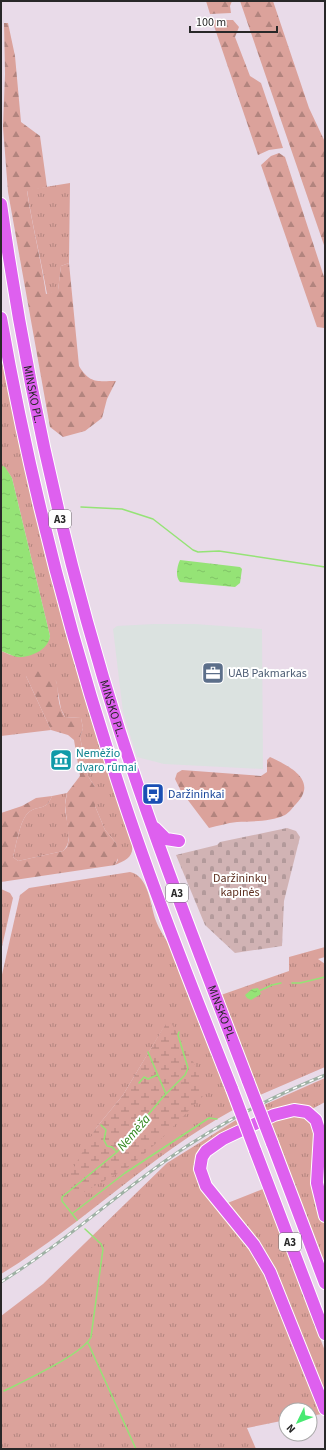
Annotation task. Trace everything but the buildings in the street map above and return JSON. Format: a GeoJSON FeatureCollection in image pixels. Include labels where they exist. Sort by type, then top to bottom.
{"type":"FeatureCollection","features":[{"type":"Feature","properties":{"kind":"highway","name":"MINSKO PL."},"geometry":{"type":"LineString","coordinates":[[1,204],[24,348],[45,459],[77,587],[101,670],[136,780],[166,866],[325,1283]]}},
{"type":"Feature","properties":{"kind":"highway","name":"MINSKO PL."},"geometry":{"type":"LineString","coordinates":[[1,318],[35,490],[77,650],[111,760],[182,963],[232,1089],[325,1334]]}},
{"type":"Feature","properties":{"kind":"highway"},"geometry":{"type":"LineString","coordinates":[[153,826],[166,839],[179,841],[169,852],[166,866]]}},
{"type":"Feature","properties":{"kind":"highway"},"geometry":{"type":"LineString","coordinates":[[325,1216],[317,1183],[320,1133],[316,1120],[307,1112],[294,1110],[274,1115],[223,1139],[210,1148],[202,1157],[200,1170],[206,1186],[254,1245],[270,1272],[325,1409]]}},
{"type":"Feature","properties":{"kind":"shaded area","name":"UAB Pakmarkas"},"geometry":{"type":"Polygon","coordinates":[[[195,624],[262,629],[263,769],[164,764],[137,757],[123,712],[113,629],[117,626],[195,624]]]}},
{"type":"Feature","properties":{"kind":"green space"},"geometry":{"type":"Polygon","coordinates":[[[206,1],[232,1],[230,6],[231,13],[210,14],[206,1]]]}},
{"type":"Feature","properties":{"kind":"green space"},"geometry":{"type":"Polygon","coordinates":[[[240,1],[273,1],[309,108],[325,142],[325,248],[240,1]]]}},
{"type":"Feature","properties":{"kind":"green space"},"geometry":{"type":"Polygon","coordinates":[[[212,20],[233,20],[239,27],[235,37],[250,76],[261,83],[283,148],[269,150],[258,155],[212,20]]]}},
{"type":"Feature","properties":{"kind":"green space"},"geometry":{"type":"Polygon","coordinates":[[[4,23],[8,23],[15,56],[21,122],[40,136],[47,187],[27,191],[46,294],[58,290],[61,266],[69,263],[79,366],[91,379],[99,381],[116,381],[107,399],[102,418],[85,431],[63,437],[50,427],[8,192],[3,127],[5,74],[4,23]]]}},
{"type":"Feature","properties":{"kind":"green space"},"geometry":{"type":"Polygon","coordinates":[[[279,153],[285,157],[325,280],[324,328],[317,327],[261,165],[271,156],[279,153]]]}},
{"type":"Feature","properties":{"kind":"green space"},"geometry":{"type":"Polygon","coordinates":[[[70,183],[69,263],[61,266],[58,291],[47,294],[27,190],[70,183]]]}},
{"type":"Feature","properties":{"kind":"green space"},"geometry":{"type":"Polygon","coordinates":[[[1,352],[27,477],[74,662],[92,723],[132,844],[132,852],[128,858],[115,865],[118,860],[116,843],[105,830],[95,806],[95,787],[88,776],[80,737],[83,728],[81,718],[65,717],[61,709],[56,681],[26,676],[51,730],[1,736],[1,651],[16,656],[27,655],[46,645],[50,636],[12,478],[1,465],[1,352]]]}},
{"type":"Feature","properties":{"kind":"green space"},"geometry":{"type":"Polygon","coordinates":[[[31,670],[44,673],[56,680],[59,699],[65,717],[81,718],[83,728],[80,737],[88,776],[95,787],[95,806],[105,830],[116,843],[119,856],[115,865],[1,882],[1,813],[22,806],[36,798],[52,796],[47,804],[32,810],[25,816],[13,857],[18,861],[63,851],[67,847],[69,839],[65,805],[67,793],[80,776],[74,740],[68,735],[51,730],[26,676],[31,670]]]}},
{"type":"Feature","properties":{"kind":"green space"},"geometry":{"type":"Polygon","coordinates":[[[270,757],[293,769],[303,781],[304,788],[302,795],[296,804],[285,815],[274,819],[233,822],[209,828],[181,791],[175,779],[177,773],[182,770],[261,776],[267,772],[267,760],[270,757]]]}},
{"type":"Feature","properties":{"kind":"green space"},"geometry":{"type":"Polygon","coordinates":[[[67,793],[65,812],[69,836],[67,846],[63,851],[18,861],[13,857],[25,816],[32,810],[47,804],[52,796],[67,793]]]}},
{"type":"Feature","properties":{"kind":"green space","name":"Daržininkų kapinės"},"geometry":{"type":"Polygon","coordinates":[[[287,828],[296,831],[300,837],[284,901],[282,946],[235,953],[205,925],[176,855],[217,845],[220,842],[287,828]]]}},
{"type":"Feature","properties":{"kind":"green space"},"geometry":{"type":"Polygon","coordinates":[[[130,872],[141,879],[148,892],[157,924],[170,946],[233,1110],[202,1128],[173,1148],[60,1234],[1,1274],[1,979],[20,895],[29,888],[130,872]],[[168,1020],[123,1095],[96,1128],[69,1187],[168,1020]]]}},
{"type":"Feature","properties":{"kind":"green space"},"geometry":{"type":"Polygon","coordinates":[[[1,889],[10,893],[13,898],[1,951],[1,889]]]}},
{"type":"Feature","properties":{"kind":"green space"},"geometry":{"type":"Polygon","coordinates":[[[325,947],[325,957],[318,959],[325,964],[325,1067],[260,1095],[221,995],[289,971],[289,957],[325,947]]]}},
{"type":"Feature","properties":{"kind":"green space"},"geometry":{"type":"Polygon","coordinates":[[[169,1019],[199,1072],[203,1096],[161,1139],[129,1167],[80,1194],[74,1193],[69,1187],[69,1176],[96,1128],[123,1095],[169,1019]]]}},
{"type":"Feature","properties":{"kind":"green space"},"geometry":{"type":"Polygon","coordinates":[[[325,1078],[325,1102],[312,1109],[268,1115],[264,1105],[325,1078]]]}},
{"type":"Feature","properties":{"kind":"green space"},"geometry":{"type":"Polygon","coordinates":[[[284,1115],[306,1115],[315,1126],[319,1207],[325,1224],[325,1265],[269,1121],[284,1115]]]}},
{"type":"Feature","properties":{"kind":"green space"},"geometry":{"type":"Polygon","coordinates":[[[236,1120],[239,1127],[216,1139],[197,1171],[263,1269],[317,1402],[278,1402],[278,1422],[247,1428],[256,1449],[1,1449],[1,1316],[43,1284],[167,1163],[236,1120]]]}},
{"type":"Feature","properties":{"kind":"green space"},"geometry":{"type":"Polygon","coordinates":[[[263,1189],[325,1351],[325,1398],[278,1279],[225,1204],[263,1189]]]}},
{"type":"Feature","properties":{"kind":"green space"},"geometry":{"type":"Polygon","coordinates":[[[318,1404],[322,1414],[318,1415],[318,1404]]]}},
{"type":"Feature","properties":{"kind":"water"},"geometry":{"type":"Polygon","coordinates":[[[1,465],[5,467],[12,478],[50,636],[47,644],[40,651],[22,657],[14,656],[1,651],[1,465]]]}},
{"type":"Feature","properties":{"kind":"water"},"geometry":{"type":"Polygon","coordinates":[[[180,560],[240,567],[242,569],[240,583],[235,587],[180,582],[177,577],[177,571],[180,560]]]}},
{"type":"Feature","properties":{"kind":"water"},"geometry":{"type":"Polygon","coordinates":[[[258,988],[261,994],[251,1000],[247,998],[245,995],[252,989],[258,988]]]}},
{"type":"Feature","properties":{"kind":"waterway"},"geometry":{"type":"LineString","coordinates":[[81,507],[122,509],[153,519],[193,550],[198,552],[219,551],[325,567]]}},
{"type":"Feature","properties":{"kind":"waterway","name":"Nemėža"},"geometry":{"type":"LineString","coordinates":[[292,983],[300,983],[325,977]]}},
{"type":"Feature","properties":{"kind":"waterway","name":"Nemėža"},"geometry":{"type":"LineString","coordinates":[[259,991],[281,983]]}},
{"type":"Feature","properties":{"kind":"waterway","name":"Nemėža"},"geometry":{"type":"LineString","coordinates":[[77,1220],[62,1201],[62,1197],[117,1152],[163,1097],[185,1075],[188,1068],[178,1035],[179,1032]]}},
{"type":"Feature","properties":{"kind":"waterway"},"geometry":{"type":"LineString","coordinates":[[148,1052],[166,1094]]}},
{"type":"Feature","properties":{"kind":"waterway"},"geometry":{"type":"LineString","coordinates":[[139,1083],[144,1077],[148,1079],[157,1075]]}},
{"type":"Feature","properties":{"kind":"waterway"},"geometry":{"type":"LineString","coordinates":[[73,1213],[125,1173],[209,1118],[217,1119]]}},
{"type":"Feature","properties":{"kind":"waterway"},"geometry":{"type":"LineString","coordinates":[[101,1125],[106,1130],[104,1140],[107,1146],[112,1147],[117,1152]]}},
{"type":"Feature","properties":{"kind":"waterway","name":"Nemėža"},"geometry":{"type":"LineString","coordinates":[[4,1391],[65,1359],[86,1344],[91,1337],[103,1249],[101,1244],[85,1229]]}},
{"type":"Feature","properties":{"kind":"waterway"},"geometry":{"type":"LineString","coordinates":[[88,1343],[136,1449]]}},
{"type":"Feature","properties":{"kind":"railway"},"geometry":{"type":"LineString","coordinates":[[1,1282],[43,1254],[144,1176],[184,1148],[222,1124],[283,1093],[325,1075]]}},
{"type":"Feature","properties":{"kind":"place","name":"UAB Pakmarkas"},"geometry":{"type":"Point","coordinates":[213,673]}},
{"type":"Feature","properties":{"kind":"place","name":"Nemėžio dvaro rūmai"},"geometry":{"type":"Point","coordinates":[61,760]}},
{"type":"Feature","properties":{"kind":"place","name":"Daržininkai"},"geometry":{"type":"Point","coordinates":[153,794]}}]}
